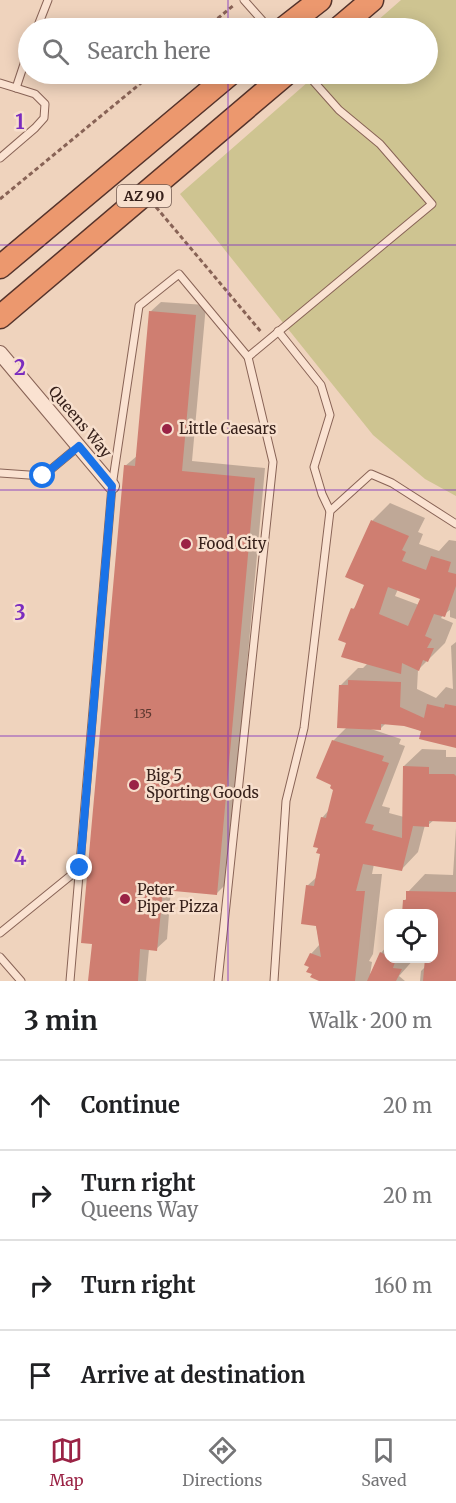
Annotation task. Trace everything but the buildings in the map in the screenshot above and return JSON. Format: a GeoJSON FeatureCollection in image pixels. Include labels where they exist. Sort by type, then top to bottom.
{"type":"FeatureCollection","features":[{"type":"Feature","properties":{"kind":"highway"},"geometry":{"type":"LineString","coordinates":[[297,18],[320,0]]}},
{"type":"Feature","properties":{"kind":"highway"},"geometry":{"type":"LineString","coordinates":[[351,18],[372,0]]}},
{"type":"Feature","properties":{"kind":"highway","name":"AZ 90"},"geometry":{"type":"LineString","coordinates":[[0,267],[218,84]]}},
{"type":"Feature","properties":{"kind":"highway","name":"AZ 90"},"geometry":{"type":"LineString","coordinates":[[0,317],[274,84]]}},
{"type":"Feature","properties":{"kind":"street","name":"Queens Way"},"geometry":{"type":"LineString","coordinates":[[0,353],[112,486]]}},
{"type":"Feature","properties":{"kind":"lane"},"geometry":{"type":"LineString","coordinates":[[41,18],[48,0]]}},
{"type":"Feature","properties":{"kind":"lane"},"geometry":{"type":"LineString","coordinates":[[242,0],[259,18]]}},
{"type":"Feature","properties":{"kind":"lane"},"geometry":{"type":"LineString","coordinates":[[16,88],[18,82]]}},
{"type":"Feature","properties":{"kind":"lane"},"geometry":{"type":"LineString","coordinates":[[0,83],[35,94],[45,104],[44,117],[35,128],[0,158]]}},
{"type":"Feature","properties":{"kind":"lane"},"geometry":{"type":"LineString","coordinates":[[248,357],[432,204],[380,144],[339,110],[317,84]]}},
{"type":"Feature","properties":{"kind":"lane"},"geometry":{"type":"LineString","coordinates":[[70,981],[112,486],[138,306],[179,274],[248,357],[273,462],[218,981]]}},
{"type":"Feature","properties":{"kind":"lane"},"geometry":{"type":"LineString","coordinates":[[274,981],[286,801],[304,728],[330,511],[314,467],[330,415],[321,385],[278,331]]}},
{"type":"Feature","properties":{"kind":"lane"},"geometry":{"type":"LineString","coordinates":[[0,473],[43,476],[79,446]]}},
{"type":"Feature","properties":{"kind":"lane"},"geometry":{"type":"LineString","coordinates":[[330,511],[371,474],[392,483],[456,524]]}},
{"type":"Feature","properties":{"kind":"lane"},"geometry":{"type":"LineString","coordinates":[[0,933],[80,868]]}},
{"type":"Feature","properties":{"kind":"lane"},"geometry":{"type":"LineString","coordinates":[[0,957],[21,981]]}},
{"type":"Feature","properties":{"kind":"path"},"geometry":{"type":"LineString","coordinates":[[219,18],[242,0]]}},
{"type":"Feature","properties":{"kind":"path"},"geometry":{"type":"LineString","coordinates":[[0,199],[140,84]]}},
{"type":"Feature","properties":{"kind":"path"},"geometry":{"type":"LineString","coordinates":[[145,195],[267,339]]}},
{"type":"Feature","properties":{"kind":"shaded area"},"geometry":{"type":"Polygon","coordinates":[[[401,0],[456,0],[456,496],[425,479],[373,435],[180,194],[306,84],[438,84],[438,18],[380,18],[401,0]]]}},
{"type":"Feature","properties":{"kind":"place","name":"Little Caesars"},"geometry":{"type":"Point","coordinates":[167,429]}},
{"type":"Feature","properties":{"kind":"place","name":"Food City"},"geometry":{"type":"Point","coordinates":[186,544]}},
{"type":"Feature","properties":{"kind":"place","name":"Big 5 Sporting Goods"},"geometry":{"type":"Point","coordinates":[134,785]}},
{"type":"Feature","properties":{"kind":"place","name":"Peter Piper Pizza"},"geometry":{"type":"Point","coordinates":[125,899]}},
{"type":"Feature","properties":{"kind":"route"},"geometry":{"type":"LineString","coordinates":[[43,476],[79,446],[112,486],[80,868]]}}]}
